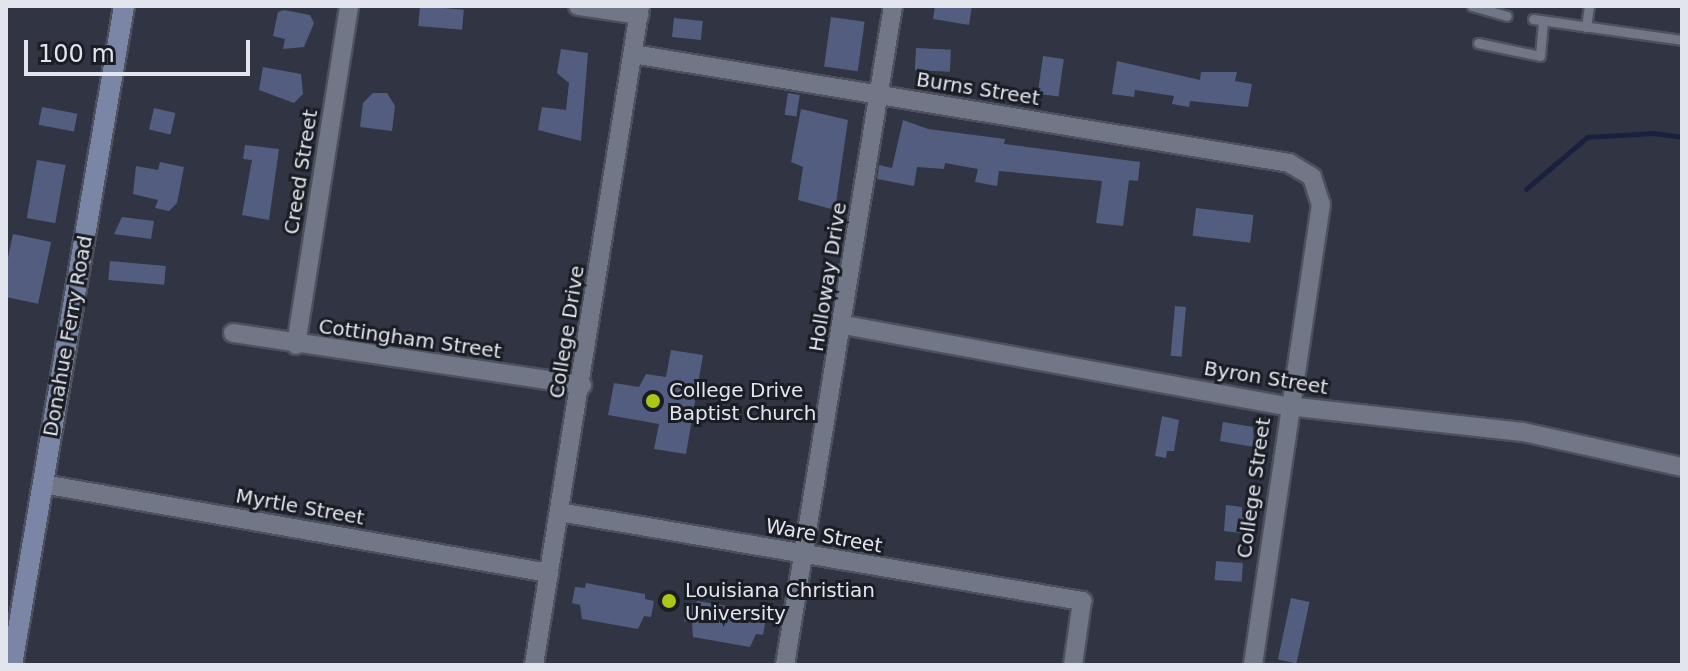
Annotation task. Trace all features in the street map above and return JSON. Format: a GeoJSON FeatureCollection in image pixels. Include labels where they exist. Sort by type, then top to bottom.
{"type":"FeatureCollection","features":[{"type":"Feature","properties":{"kind":"main road","name":"Donahue Ferry Road"},"geometry":{"type":"LineString","coordinates":[[12,665],[124,6]]}},
{"type":"Feature","properties":{"kind":"street","name":"Creed Street"},"geometry":{"type":"LineString","coordinates":[[296,345],[349,6]]}},
{"type":"Feature","properties":{"kind":"street"},"geometry":{"type":"LineString","coordinates":[[578,6],[640,10]]}},
{"type":"Feature","properties":{"kind":"street","name":"Holloway Drive"},"geometry":{"type":"LineString","coordinates":[[785,665],[844,325],[893,6]]}},
{"type":"Feature","properties":{"kind":"street","name":"College Drive"},"geometry":{"type":"LineString","coordinates":[[534,665],[582,385],[640,10]]}},
{"type":"Feature","properties":{"kind":"street","name":"Burns Street"},"geometry":{"type":"LineString","coordinates":[[633,54],[1289,163],[1312,177]]}},
{"type":"Feature","properties":{"kind":"street","name":"College Street"},"geometry":{"type":"LineString","coordinates":[[1253,665],[1287,406],[1321,204],[1312,177]]}},
{"type":"Feature","properties":{"kind":"street","name":"Byron Street"},"geometry":{"type":"LineString","coordinates":[[844,325],[1287,406],[1523,432],[1682,467]]}},
{"type":"Feature","properties":{"kind":"street","name":"Cottingham Street"},"geometry":{"type":"LineString","coordinates":[[233,333],[296,345],[582,385]]}},
{"type":"Feature","properties":{"kind":"street","name":"Myrtle Street"},"geometry":{"type":"LineString","coordinates":[[43,484],[549,573]]}},
{"type":"Feature","properties":{"kind":"street","name":"Ware Street"},"geometry":{"type":"LineString","coordinates":[[559,512],[1082,601],[1073,665]]}},
{"type":"Feature","properties":{"kind":"lane"},"geometry":{"type":"LineString","coordinates":[[1472,6],[1507,16]]}},
{"type":"Feature","properties":{"kind":"lane"},"geometry":{"type":"LineString","coordinates":[[1586,27],[1589,6]]}},
{"type":"Feature","properties":{"kind":"lane"},"geometry":{"type":"LineString","coordinates":[[1478,43],[1540,56],[1538,20],[1682,40]]}},
{"type":"Feature","properties":{"kind":"building"},"geometry":{"type":"Polygon","coordinates":[[[420,6],[464,10],[462,30],[418,26],[420,6]]]}},
{"type":"Feature","properties":{"kind":"building"},"geometry":{"type":"Polygon","coordinates":[[[935,6],[972,6],[969,25],[933,19],[935,6]]]}},
{"type":"Feature","properties":{"kind":"building"},"geometry":{"type":"Polygon","coordinates":[[[284,10],[310,15],[314,23],[304,47],[283,49],[285,39],[273,36],[278,12],[284,10]]]}},
{"type":"Feature","properties":{"kind":"building"},"geometry":{"type":"Polygon","coordinates":[[[831,17],[865,22],[858,71],[824,67],[831,17]]]}},
{"type":"Feature","properties":{"kind":"building"},"geometry":{"type":"Polygon","coordinates":[[[674,18],[703,21],[701,40],[672,37],[674,18]]]}},
{"type":"Feature","properties":{"kind":"building"},"geometry":{"type":"Polygon","coordinates":[[[916,48],[951,50],[950,72],[915,70],[916,48]]]}},
{"type":"Feature","properties":{"kind":"building"},"geometry":{"type":"Polygon","coordinates":[[[561,49],[588,53],[581,141],[538,130],[542,107],[566,110],[569,83],[557,73],[561,49]]]}},
{"type":"Feature","properties":{"kind":"building"},"geometry":{"type":"Polygon","coordinates":[[[1043,56],[1064,59],[1059,97],[1038,94],[1043,56]]]}},
{"type":"Feature","properties":{"kind":"building"},"geometry":{"type":"Polygon","coordinates":[[[1117,61],[1200,80],[1201,72],[1237,72],[1235,81],[1252,84],[1248,107],[1190,101],[1189,107],[1172,104],[1174,96],[1135,90],[1134,97],[1112,94],[1117,61]]]}},
{"type":"Feature","properties":{"kind":"building"},"geometry":{"type":"Polygon","coordinates":[[[263,67],[301,74],[303,94],[294,103],[259,90],[263,67]]]}},
{"type":"Feature","properties":{"kind":"building"},"geometry":{"type":"Polygon","coordinates":[[[373,93],[387,93],[395,106],[392,131],[360,127],[363,103],[373,93]]]}},
{"type":"Feature","properties":{"kind":"building"},"geometry":{"type":"Polygon","coordinates":[[[788,93],[800,95],[796,117],[785,115],[788,93]]]}},
{"type":"Feature","properties":{"kind":"building"},"geometry":{"type":"Polygon","coordinates":[[[42,107],[77,114],[74,132],[39,125],[42,107]]]}},
{"type":"Feature","properties":{"kind":"building"},"geometry":{"type":"Polygon","coordinates":[[[154,108],[175,113],[170,134],[149,129],[154,108]]]}},
{"type":"Feature","properties":{"kind":"building"},"geometry":{"type":"Polygon","coordinates":[[[801,109],[848,120],[835,210],[798,200],[803,167],[791,162],[801,109]]]}},
{"type":"Feature","properties":{"kind":"building"},"geometry":{"type":"Polygon","coordinates":[[[903,120],[928,129],[1005,139],[1004,144],[1140,162],[1138,181],[1129,180],[1123,226],[1096,223],[1102,181],[999,171],[997,186],[975,182],[978,169],[945,163],[944,169],[917,167],[914,186],[877,179],[879,165],[892,168],[903,120]]]}},
{"type":"Feature","properties":{"kind":"building"},"geometry":{"type":"Polygon","coordinates":[[[245,145],[279,149],[269,220],[242,215],[252,160],[243,159],[245,145]]]}},
{"type":"Feature","properties":{"kind":"building"},"geometry":{"type":"Polygon","coordinates":[[[37,160],[66,165],[55,223],[27,218],[37,160]]]}},
{"type":"Feature","properties":{"kind":"building"},"geometry":{"type":"Polygon","coordinates":[[[160,162],[184,167],[177,203],[169,211],[155,208],[158,200],[133,194],[136,166],[158,170],[160,162]]]}},
{"type":"Feature","properties":{"kind":"building"},"geometry":{"type":"Polygon","coordinates":[[[1196,208],[1254,215],[1250,243],[1193,236],[1196,208]]]}},
{"type":"Feature","properties":{"kind":"building"},"geometry":{"type":"Polygon","coordinates":[[[122,217],[154,221],[151,239],[114,234],[122,217]]]}},
{"type":"Feature","properties":{"kind":"building"},"geometry":{"type":"Polygon","coordinates":[[[13,234],[51,242],[38,304],[6,297],[6,267],[13,234]]]}},
{"type":"Feature","properties":{"kind":"building"},"geometry":{"type":"Polygon","coordinates":[[[110,261],[166,266],[164,285],[108,280],[110,261]]]}},
{"type":"Feature","properties":{"kind":"building"},"geometry":{"type":"Polygon","coordinates":[[[1175,306],[1186,307],[1182,357],[1171,356],[1175,306]]]}},
{"type":"Feature","properties":{"kind":"building","name":"College Drive Baptist Church"},"geometry":{"type":"Polygon","coordinates":[[[671,350],[703,355],[686,454],[654,449],[659,424],[608,415],[614,383],[639,387],[646,374],[666,377],[671,350]]]}},
{"type":"Feature","properties":{"kind":"building"},"geometry":{"type":"Polygon","coordinates":[[[1162,416],[1179,420],[1174,451],[1167,451],[1166,458],[1155,456],[1162,416]]]}},
{"type":"Feature","properties":{"kind":"building"},"geometry":{"type":"Polygon","coordinates":[[[1223,422],[1253,427],[1254,447],[1220,441],[1223,422]]]}},
{"type":"Feature","properties":{"kind":"building"},"geometry":{"type":"Polygon","coordinates":[[[1226,505],[1242,507],[1242,517],[1249,518],[1248,534],[1224,531],[1226,505]]]}},
{"type":"Feature","properties":{"kind":"building"},"geometry":{"type":"Polygon","coordinates":[[[1216,561],[1243,563],[1242,582],[1215,580],[1216,561]]]}},
{"type":"Feature","properties":{"kind":"building"},"geometry":{"type":"Polygon","coordinates":[[[586,583],[645,594],[645,599],[654,601],[651,617],[644,616],[638,629],[582,619],[580,605],[572,603],[575,587],[585,588],[586,583]]]}},
{"type":"Feature","properties":{"kind":"building"},"geometry":{"type":"Polygon","coordinates":[[[1291,598],[1310,602],[1296,664],[1278,660],[1291,598]]]}},
{"type":"Feature","properties":{"kind":"building"},"geometry":{"type":"Polygon","coordinates":[[[697,601],[757,611],[756,617],[766,618],[763,635],[756,634],[750,647],[693,637],[692,622],[684,621],[687,604],[696,606],[697,601]]]}},
{"type":"Feature","properties":{"kind":"waterway"},"geometry":{"type":"LineString","coordinates":[[1526,189],[1587,137],[1654,133],[1682,137]]}},
{"type":"Feature","properties":{"kind":"place","name":"College Drive Baptist Church"},"geometry":{"type":"Point","coordinates":[653,401]}},
{"type":"Feature","properties":{"kind":"place","name":"Louisiana Christian University"},"geometry":{"type":"Point","coordinates":[669,601]}}]}
